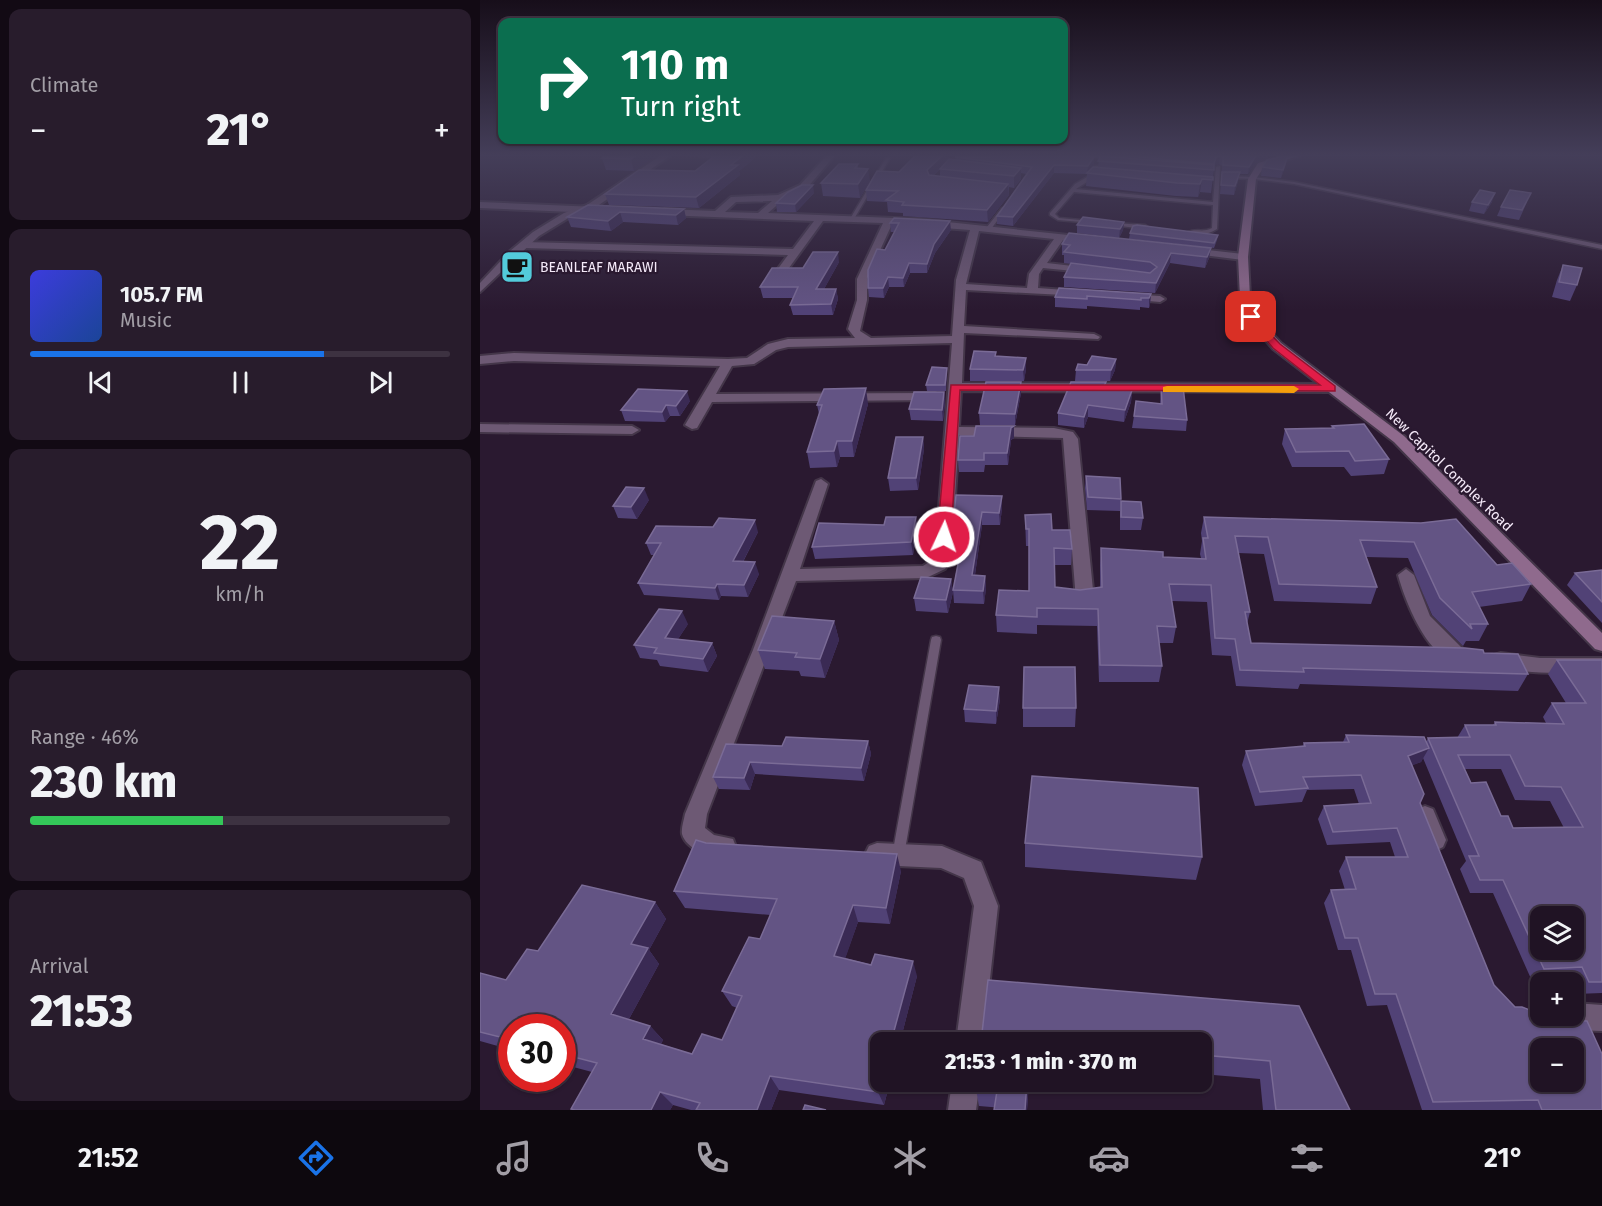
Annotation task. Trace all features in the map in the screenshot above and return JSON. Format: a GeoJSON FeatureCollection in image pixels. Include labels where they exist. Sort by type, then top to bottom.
{"type":"FeatureCollection","features":[{"type":"Feature","properties":{"kind":"main road","name":"New Capitol Complex Road"},"geometry":{"type":"LineString","coordinates":[[1250,206],[1244,256],[1245,297],[1251,317],[1277,346],[1331,388],[1375,418],[1406,446],[1602,644]]}},
{"type":"Feature","properties":{"kind":"street"},"geometry":{"type":"LineString","coordinates":[[497,206],[607,211]]}},
{"type":"Feature","properties":{"kind":"street"},"geometry":{"type":"LineString","coordinates":[[480,289],[524,245],[560,218],[591,206]]}},
{"type":"Feature","properties":{"kind":"street"},"geometry":{"type":"LineString","coordinates":[[717,214],[726,206]]}},
{"type":"Feature","properties":{"kind":"street"},"geometry":{"type":"LineString","coordinates":[[760,216],[771,206]]}},
{"type":"Feature","properties":{"kind":"street"},"geometry":{"type":"LineString","coordinates":[[651,212],[889,220],[983,227],[1102,241]]}},
{"type":"Feature","properties":{"kind":"street"},"geometry":{"type":"LineString","coordinates":[[782,270],[821,218]]}},
{"type":"Feature","properties":{"kind":"street"},"geometry":{"type":"LineString","coordinates":[[869,341],[855,333],[854,329],[862,300],[861,279],[889,220]]}},
{"type":"Feature","properties":{"kind":"street"},"geometry":{"type":"LineString","coordinates":[[791,575],[926,572],[939,565],[943,558],[960,287],[969,244],[983,227]]}},
{"type":"Feature","properties":{"kind":"street"},"geometry":{"type":"LineString","coordinates":[[1032,291],[1034,274],[1061,237]]}},
{"type":"Feature","properties":{"kind":"street"},"geometry":{"type":"LineString","coordinates":[[524,245],[794,252]]}},
{"type":"Feature","properties":{"kind":"street"},"geometry":{"type":"LineString","coordinates":[[1177,250],[1244,256]]}},
{"type":"Feature","properties":{"kind":"street"},"geometry":{"type":"LineString","coordinates":[[1040,265],[1106,273]]}},
{"type":"Feature","properties":{"kind":"street"},"geometry":{"type":"LineString","coordinates":[[960,287],[1089,295]]}},
{"type":"Feature","properties":{"kind":"street"},"geometry":{"type":"LineString","coordinates":[[1119,296],[1160,298]]}},
{"type":"Feature","properties":{"kind":"street"},"geometry":{"type":"LineString","coordinates":[[480,360],[514,357],[729,363],[750,361],[772,347],[788,343],[869,341],[957,334],[1094,337]]}},
{"type":"Feature","properties":{"kind":"street"},"geometry":{"type":"LineString","coordinates":[[692,425],[729,363]]}},
{"type":"Feature","properties":{"kind":"street"},"geometry":{"type":"LineString","coordinates":[[708,398],[954,392],[1331,388]]}},
{"type":"Feature","properties":{"kind":"street"},"geometry":{"type":"LineString","coordinates":[[480,428],[632,430]]}},
{"type":"Feature","properties":{"kind":"street"},"geometry":{"type":"LineString","coordinates":[[951,431],[1054,432],[1068,435],[1071,439],[1085,600]]}},
{"type":"Feature","properties":{"kind":"street"},"geometry":{"type":"LineString","coordinates":[[739,847],[715,847],[702,842],[693,832],[696,814],[739,711],[791,575],[821,484]]}},
{"type":"Feature","properties":{"kind":"street"},"geometry":{"type":"LineString","coordinates":[[1406,575],[1417,612],[1426,628],[1456,655]]}},
{"type":"Feature","properties":{"kind":"street"},"geometry":{"type":"LineString","coordinates":[[1423,654],[1456,655],[1540,665],[1602,665]]}},
{"type":"Feature","properties":{"kind":"street"},"geometry":{"type":"LineString","coordinates":[[1425,816],[1442,858]]}},
{"type":"Feature","properties":{"kind":"street"},"geometry":{"type":"LineString","coordinates":[[852,853],[942,858],[973,870],[982,887],[986,906],[971,1032]]}},
{"type":"Feature","properties":{"kind":"street"},"geometry":{"type":"LineString","coordinates":[[962,1110],[965,1092]]}},
{"type":"Feature","properties":{"kind":"lane"},"geometry":{"type":"LineString","coordinates":[[852,219],[860,206]]}},
{"type":"Feature","properties":{"kind":"lane"},"geometry":{"type":"LineString","coordinates":[[983,227],[1005,206]]}},
{"type":"Feature","properties":{"kind":"lane"},"geometry":{"type":"LineString","coordinates":[[1059,206],[1052,214],[1054,217],[1098,223]]}},
{"type":"Feature","properties":{"kind":"lane"},"geometry":{"type":"LineString","coordinates":[[1189,232],[1212,231],[1216,206]]}},
{"type":"Feature","properties":{"kind":"lane"},"geometry":{"type":"LineString","coordinates":[[1404,206],[1602,247]]}},
{"type":"Feature","properties":{"kind":"lane"},"geometry":{"type":"LineString","coordinates":[[1109,224],[1154,228]]}},
{"type":"Feature","properties":{"kind":"lane"},"geometry":{"type":"LineString","coordinates":[[1126,235],[1131,225]]}},
{"type":"Feature","properties":{"kind":"lane"},"geometry":{"type":"LineString","coordinates":[[898,856],[936,640]]}},
{"type":"Feature","properties":{"kind":"building"},"geometry":{"type":"Polygon","coordinates":[[[587,206],[684,209],[676,215],[620,212],[608,221],[567,217],[587,206]]]}},
{"type":"Feature","properties":{"kind":"building"},"geometry":{"type":"Polygon","coordinates":[[[916,206],[990,206],[987,210],[916,206]]]}},
{"type":"Feature","properties":{"kind":"building"},"geometry":{"type":"Polygon","coordinates":[[[1004,206],[1022,206],[1013,217],[997,216],[1004,206]]]}},
{"type":"Feature","properties":{"kind":"building"},"geometry":{"type":"Polygon","coordinates":[[[1502,206],[1524,206],[1522,210],[1502,206]]]}},
{"type":"Feature","properties":{"kind":"building"},"geometry":{"type":"Polygon","coordinates":[[[1083,217],[1124,222],[1120,229],[1077,225],[1083,217]]]}},
{"type":"Feature","properties":{"kind":"building"},"geometry":{"type":"Polygon","coordinates":[[[894,218],[950,221],[934,244],[927,264],[909,263],[903,278],[888,277],[883,288],[868,288],[868,270],[877,249],[885,250],[899,223],[890,223],[894,218]]]}},
{"type":"Feature","properties":{"kind":"building"},"geometry":{"type":"Polygon","coordinates":[[[1133,226],[1218,235],[1214,243],[1130,233],[1133,226]]]}},
{"type":"Feature","properties":{"kind":"building"},"geometry":{"type":"Polygon","coordinates":[[[1069,233],[1211,248],[1207,257],[1171,253],[1156,283],[1064,277],[1071,263],[1150,273],[1157,267],[1150,262],[1064,252],[1070,245],[1062,244],[1069,233]]]}},
{"type":"Feature","properties":{"kind":"building"},"geometry":{"type":"Polygon","coordinates":[[[813,252],[838,252],[816,289],[836,289],[831,304],[790,305],[798,287],[760,287],[772,268],[803,268],[813,252]]]}},
{"type":"Feature","properties":{"kind":"building"},"geometry":{"type":"Polygon","coordinates":[[[1563,265],[1582,268],[1577,285],[1559,282],[1563,265]]]}},
{"type":"Feature","properties":{"kind":"building"},"geometry":{"type":"Polygon","coordinates":[[[1059,288],[1151,294],[1149,298],[1141,298],[1141,300],[1087,296],[1087,299],[1055,297],[1059,288]]]}},
{"type":"Feature","properties":{"kind":"building"},"geometry":{"type":"Polygon","coordinates":[[[974,351],[996,352],[995,356],[1026,358],[1023,370],[970,369],[974,351]]]}},
{"type":"Feature","properties":{"kind":"building"},"geometry":{"type":"Polygon","coordinates":[[[1092,356],[1116,359],[1111,370],[1076,370],[1078,364],[1087,365],[1092,356]]]}},
{"type":"Feature","properties":{"kind":"building"},"geometry":{"type":"Polygon","coordinates":[[[932,367],[947,368],[945,385],[926,385],[932,367]]]}},
{"type":"Feature","properties":{"kind":"building"},"geometry":{"type":"Polygon","coordinates":[[[986,382],[1021,382],[1015,414],[979,413],[986,382]]]}},
{"type":"Feature","properties":{"kind":"building"},"geometry":{"type":"Polygon","coordinates":[[[1071,382],[1106,382],[1104,386],[1132,390],[1125,410],[1088,405],[1084,417],[1058,413],[1071,382]]]}},
{"type":"Feature","properties":{"kind":"building"},"geometry":{"type":"Polygon","coordinates":[[[1161,387],[1183,387],[1187,420],[1134,416],[1136,401],[1162,404],[1161,387]]]}},
{"type":"Feature","properties":{"kind":"building"},"geometry":{"type":"Polygon","coordinates":[[[866,388],[852,441],[837,441],[834,451],[807,452],[822,405],[817,405],[824,389],[866,388]]]}},
{"type":"Feature","properties":{"kind":"building"},"geometry":{"type":"Polygon","coordinates":[[[638,389],[687,391],[676,406],[666,405],[662,412],[621,410],[638,389]]]}},
{"type":"Feature","properties":{"kind":"building"},"geometry":{"type":"Polygon","coordinates":[[[914,392],[944,392],[942,410],[909,409],[914,392]]]}},
{"type":"Feature","properties":{"kind":"building"},"geometry":{"type":"Polygon","coordinates":[[[1364,424],[1389,459],[1355,461],[1349,451],[1296,452],[1285,429],[1334,428],[1332,426],[1364,424]]]}},
{"type":"Feature","properties":{"kind":"building"},"geometry":{"type":"Polygon","coordinates":[[[976,426],[1014,426],[1011,428],[1007,453],[984,453],[984,460],[958,460],[960,436],[974,436],[976,426]]]}},
{"type":"Feature","properties":{"kind":"building"},"geometry":{"type":"Polygon","coordinates":[[[896,437],[923,437],[916,478],[888,478],[896,437]]]}},
{"type":"Feature","properties":{"kind":"building"},"geometry":{"type":"Polygon","coordinates":[[[1086,476],[1120,478],[1121,499],[1088,497],[1086,476]]]}},
{"type":"Feature","properties":{"kind":"building"},"geometry":{"type":"Polygon","coordinates":[[[626,487],[644,488],[631,507],[613,506],[626,487]]]}},
{"type":"Feature","properties":{"kind":"building"},"geometry":{"type":"Polygon","coordinates":[[[956,495],[1002,496],[999,513],[982,512],[972,575],[985,576],[983,591],[953,590],[961,549],[951,548],[956,495]]]}},
{"type":"Feature","properties":{"kind":"building"},"geometry":{"type":"Polygon","coordinates":[[[1121,501],[1141,502],[1143,518],[1121,517],[1121,501]]]}},
{"type":"Feature","properties":{"kind":"building"},"geometry":{"type":"Polygon","coordinates":[[[1051,514],[1052,530],[1070,530],[1072,549],[1054,548],[1055,587],[1080,590],[1102,587],[1101,548],[1163,552],[1163,557],[1206,559],[1203,538],[1208,538],[1204,517],[1421,523],[1456,519],[1497,565],[1512,563],[1531,584],[1472,592],[1488,624],[1470,624],[1472,629],[1440,598],[1414,542],[1360,540],[1377,587],[1279,584],[1268,537],[1235,536],[1250,612],[1245,612],[1251,643],[1483,650],[1484,653],[1518,654],[1528,674],[1303,668],[1304,672],[1240,670],[1235,639],[1215,638],[1211,585],[1169,584],[1176,627],[1157,626],[1162,666],[1100,665],[1098,609],[1037,608],[1037,617],[996,615],[999,590],[1029,591],[1029,529],[1026,529],[1025,515],[1051,514]]]}},
{"type":"Feature","properties":{"kind":"building"},"geometry":{"type":"Polygon","coordinates":[[[886,517],[916,517],[911,542],[812,547],[819,523],[884,525],[886,517]]]}},
{"type":"Feature","properties":{"kind":"building"},"geometry":{"type":"Polygon","coordinates":[[[719,518],[755,520],[733,561],[755,562],[744,585],[717,584],[715,588],[638,583],[661,543],[646,543],[656,526],[713,527],[719,518]]]}},
{"type":"Feature","properties":{"kind":"building"},"geometry":{"type":"Polygon","coordinates":[[[1602,570],[1602,602],[1575,573],[1602,570]]]}},
{"type":"Feature","properties":{"kind":"building"},"geometry":{"type":"Polygon","coordinates":[[[921,577],[951,579],[946,600],[914,598],[921,577]]]}},
{"type":"Feature","properties":{"kind":"building"},"geometry":{"type":"Polygon","coordinates":[[[659,609],[682,611],[665,638],[712,643],[703,659],[654,653],[657,648],[634,645],[659,609]]]}},
{"type":"Feature","properties":{"kind":"building"},"geometry":{"type":"Polygon","coordinates":[[[772,616],[834,621],[820,659],[795,657],[797,653],[758,650],[772,616]]]}},
{"type":"Feature","properties":{"kind":"building"},"geometry":{"type":"Polygon","coordinates":[[[1557,660],[1602,660],[1602,982],[1589,982],[1582,967],[1544,969],[1540,960],[1584,960],[1584,906],[1530,906],[1530,939],[1503,880],[1480,880],[1469,856],[1479,856],[1428,738],[1470,737],[1465,725],[1496,725],[1495,722],[1564,724],[1552,703],[1586,703],[1557,660]],[[1458,755],[1471,783],[1486,782],[1501,816],[1508,816],[1513,828],[1583,827],[1561,787],[1525,786],[1510,755],[1458,755]]]}},
{"type":"Feature","properties":{"kind":"building"},"geometry":{"type":"Polygon","coordinates":[[[1024,667],[1075,667],[1076,708],[1023,708],[1024,667]]]}},
{"type":"Feature","properties":{"kind":"building"},"geometry":{"type":"Polygon","coordinates":[[[969,685],[999,687],[996,711],[964,709],[969,685]]]}},
{"type":"Feature","properties":{"kind":"building"},"geometry":{"type":"Polygon","coordinates":[[[1346,735],[1424,737],[1429,748],[1408,756],[1424,794],[1420,803],[1494,985],[1515,1007],[1530,1010],[1530,1026],[1584,1026],[1584,1021],[1587,1021],[1602,1054],[1602,1110],[1542,1110],[1538,1100],[1433,1102],[1396,994],[1375,994],[1358,938],[1345,938],[1331,890],[1356,889],[1346,857],[1408,857],[1397,828],[1333,832],[1324,806],[1371,803],[1361,775],[1303,777],[1308,788],[1260,792],[1246,751],[1305,746],[1304,743],[1349,742],[1346,735]]]}},
{"type":"Feature","properties":{"kind":"building"},"geometry":{"type":"Polygon","coordinates":[[[786,737],[868,741],[861,768],[750,762],[744,778],[713,777],[726,744],[782,746],[786,737]]]}},
{"type":"Feature","properties":{"kind":"building"},"geometry":{"type":"Polygon","coordinates":[[[1032,776],[1198,788],[1202,857],[1025,843],[1032,776]]]}},
{"type":"Feature","properties":{"kind":"building"},"geometry":{"type":"Polygon","coordinates":[[[696,840],[706,843],[897,854],[886,908],[853,905],[834,956],[871,965],[875,954],[913,961],[894,1032],[870,1032],[870,1091],[770,1076],[757,1110],[696,1110],[700,1103],[660,1092],[651,1110],[575,1110],[571,1109],[597,1063],[576,1058],[576,1014],[498,1014],[498,1036],[480,1032],[480,973],[506,980],[527,949],[538,951],[582,885],[655,902],[631,944],[648,948],[611,1014],[650,1026],[643,1039],[692,1054],[702,1034],[722,1040],[742,996],[722,991],[749,937],[760,939],[777,899],[674,891],[696,840]]]}},
{"type":"Feature","properties":{"kind":"building"},"geometry":{"type":"Polygon","coordinates":[[[988,980],[1299,1006],[1350,1110],[1276,1110],[1270,1061],[1212,1056],[1212,1032],[982,1032],[988,980]]]}},
{"type":"Feature","properties":{"kind":"building"},"geometry":{"type":"Polygon","coordinates":[[[997,1092],[1026,1092],[1025,1110],[994,1110],[997,1092]]]}},
{"type":"Feature","properties":{"kind":"building"},"geometry":{"type":"Polygon","coordinates":[[[805,1105],[826,1110],[803,1110],[805,1105]]]}},
{"type":"Feature","properties":{"kind":"slow traffic"},"geometry":{"type":"LineString","coordinates":[[1167,390],[1294,389]]}},
{"type":"Feature","properties":{"kind":"place","name":"BEANLEAF MARAWI"},"geometry":{"type":"Point","coordinates":[517,267]}},
{"type":"Feature","properties":{"kind":"route"},"geometry":{"type":"LineString","coordinates":[[944,537],[955,387],[1182,390],[1331,388],[1277,346],[1251,317]]}}]}
